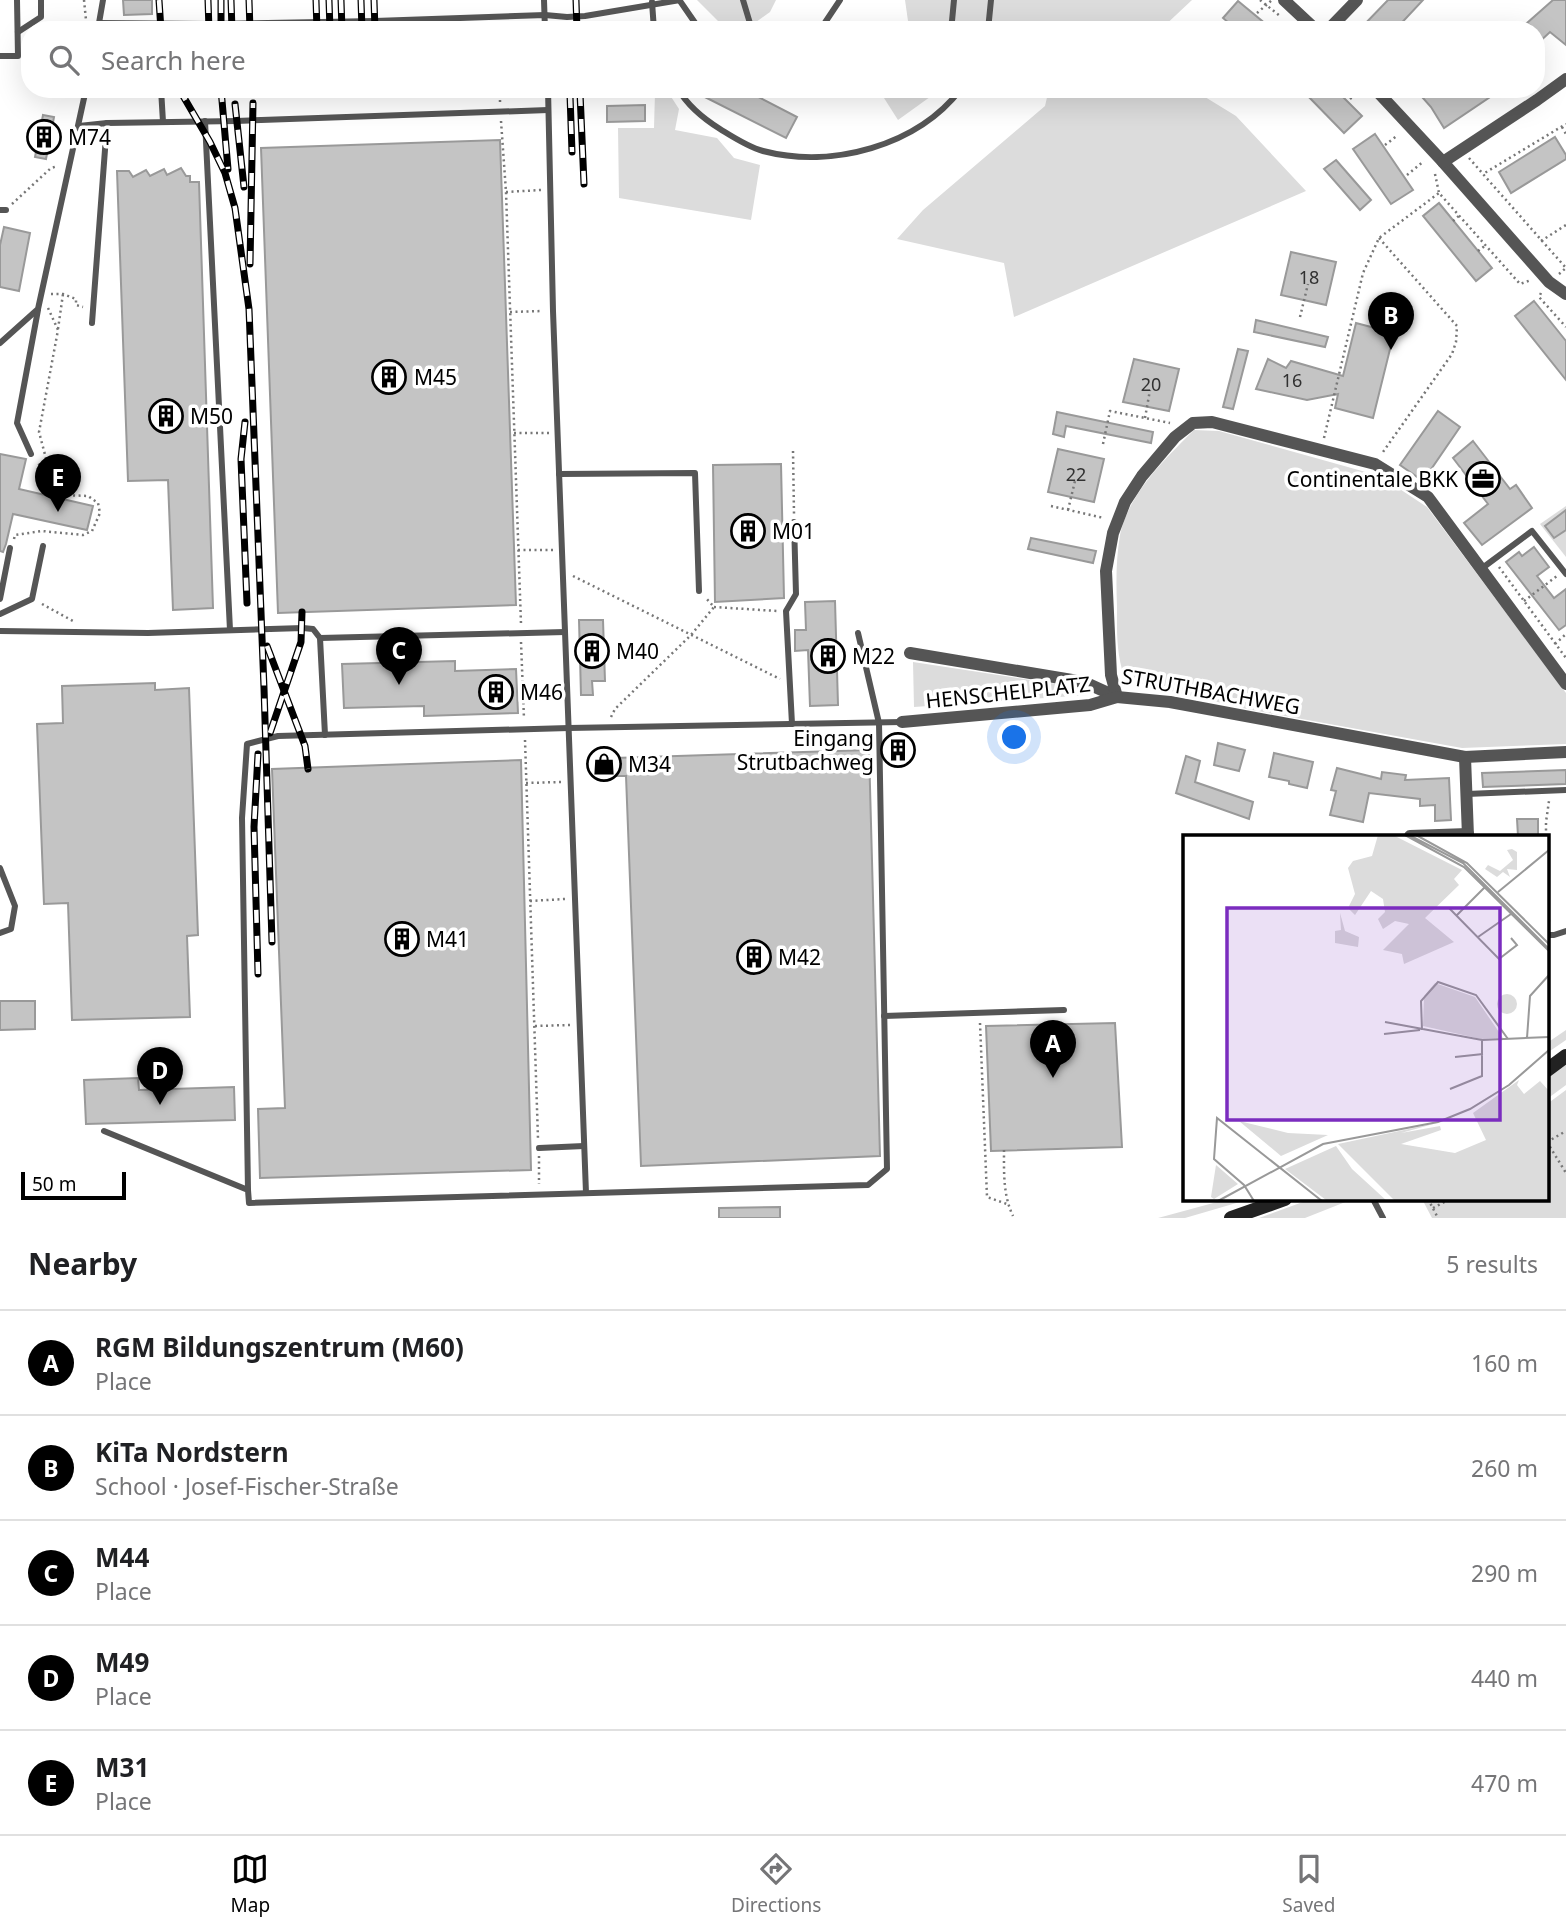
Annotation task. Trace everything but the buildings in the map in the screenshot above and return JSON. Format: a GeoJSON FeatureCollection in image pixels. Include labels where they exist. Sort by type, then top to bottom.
{"type":"FeatureCollection","features":[{"type":"Feature","properties":{"kind":"main road"},"geometry":{"type":"LineString","coordinates":[[1548,1069],[1566,1056]]}},
{"type":"Feature","properties":{"kind":"main road"},"geometry":{"type":"LineString","coordinates":[[1231,1218],[1282,1200]]}},
{"type":"Feature","properties":{"kind":"street"},"geometry":{"type":"LineString","coordinates":[[1284,0],[1306,21]]}},
{"type":"Feature","properties":{"kind":"street"},"geometry":{"type":"LineString","coordinates":[[1337,21],[1357,0]]}},
{"type":"Feature","properties":{"kind":"street"},"geometry":{"type":"LineString","coordinates":[[1545,94],[1566,79]]}},
{"type":"Feature","properties":{"kind":"street"},"geometry":{"type":"LineString","coordinates":[[1376,98],[1549,282],[1566,294]]}},
{"type":"Feature","properties":{"kind":"street"},"geometry":{"type":"LineString","coordinates":[[1438,164],[1540,98]]}},
{"type":"Feature","properties":{"kind":"street"},"geometry":{"type":"LineString","coordinates":[[1117,697],[1111,675],[1106,571],[1113,533],[1125,502],[1142,476],[1175,437],[1193,423],[1212,422],[1375,464],[1428,497],[1566,684]]}},
{"type":"Feature","properties":{"kind":"street","name":"STRUTHBACHWEG"},"geometry":{"type":"LineString","coordinates":[[910,653],[1084,682],[1117,697],[1170,702],[1465,757],[1566,752]]}},
{"type":"Feature","properties":{"kind":"street","name":"HENSCHELPLATZ"},"geometry":{"type":"LineString","coordinates":[[902,722],[1090,705],[1117,697]]}},
{"type":"Feature","properties":{"kind":"street"},"geometry":{"type":"LineString","coordinates":[[1465,757],[1468,835]]}},
{"type":"Feature","properties":{"kind":"lane"},"geometry":{"type":"LineString","coordinates":[[0,56],[18,56],[17,0]]}},
{"type":"Feature","properties":{"kind":"lane"},"geometry":{"type":"LineString","coordinates":[[35,21],[41,17],[41,0]]}},
{"type":"Feature","properties":{"kind":"lane"},"geometry":{"type":"LineString","coordinates":[[99,21],[103,0]]}},
{"type":"Feature","properties":{"kind":"lane"},"geometry":{"type":"LineString","coordinates":[[544,0],[545,21]]}},
{"type":"Feature","properties":{"kind":"lane"},"geometry":{"type":"LineString","coordinates":[[743,0],[749,21]]}},
{"type":"Feature","properties":{"kind":"lane"},"geometry":{"type":"LineString","coordinates":[[826,21],[840,0]]}},
{"type":"Feature","properties":{"kind":"lane"},"geometry":{"type":"LineString","coordinates":[[952,21],[954,0]]}},
{"type":"Feature","properties":{"kind":"lane"},"geometry":{"type":"LineString","coordinates":[[989,21],[991,0]]}},
{"type":"Feature","properties":{"kind":"lane"},"geometry":{"type":"LineString","coordinates":[[375,21],[585,16],[652,2],[680,1],[694,21]]}},
{"type":"Feature","properties":{"kind":"lane"},"geometry":{"type":"LineString","coordinates":[[652,2],[653,21]]}},
{"type":"Feature","properties":{"kind":"lane"},"geometry":{"type":"LineString","coordinates":[[31,454],[17,423],[38,309],[84,98]]}},
{"type":"Feature","properties":{"kind":"lane"},"geometry":{"type":"LineString","coordinates":[[162,98],[163,122]]}},
{"type":"Feature","properties":{"kind":"lane"},"geometry":{"type":"LineString","coordinates":[[548,98],[553,311],[586,1193]]}},
{"type":"Feature","properties":{"kind":"lane"},"geometry":{"type":"LineString","coordinates":[[683,98],[706,120],[733,137],[762,150],[830,157],[870,149],[907,134],[937,113],[952,98]]}},
{"type":"Feature","properties":{"kind":"lane"},"geometry":{"type":"LineString","coordinates":[[79,126],[548,110]]}},
{"type":"Feature","properties":{"kind":"lane"},"geometry":{"type":"LineString","coordinates":[[205,121],[230,630]]}},
{"type":"Feature","properties":{"kind":"lane"},"geometry":{"type":"LineString","coordinates":[[92,323],[107,123]]}},
{"type":"Feature","properties":{"kind":"lane"},"geometry":{"type":"LineString","coordinates":[[0,344],[38,309]]}},
{"type":"Feature","properties":{"kind":"lane"},"geometry":{"type":"LineString","coordinates":[[559,474],[695,473],[699,591]]}},
{"type":"Feature","properties":{"kind":"lane"},"geometry":{"type":"LineString","coordinates":[[792,724],[786,611],[796,594],[794,522]]}},
{"type":"Feature","properties":{"kind":"lane"},"geometry":{"type":"LineString","coordinates":[[1481,569],[1532,531],[1565,573]]}},
{"type":"Feature","properties":{"kind":"lane"},"geometry":{"type":"LineString","coordinates":[[0,614],[33,599],[43,546]]}},
{"type":"Feature","properties":{"kind":"lane"},"geometry":{"type":"LineString","coordinates":[[0,598],[10,548]]}},
{"type":"Feature","properties":{"kind":"lane"},"geometry":{"type":"LineString","coordinates":[[0,631],[148,633],[313,629],[320,638],[324,735]]}},
{"type":"Feature","properties":{"kind":"lane"},"geometry":{"type":"LineString","coordinates":[[320,638],[565,632]]}},
{"type":"Feature","properties":{"kind":"lane"},"geometry":{"type":"LineString","coordinates":[[858,633],[879,723],[887,1169],[868,1185],[249,1203],[242,818],[247,744],[278,736],[569,727],[879,723],[902,722]]}},
{"type":"Feature","properties":{"kind":"lane"},"geometry":{"type":"LineString","coordinates":[[1467,794],[1566,790]]}},
{"type":"Feature","properties":{"kind":"lane"},"geometry":{"type":"LineString","coordinates":[[0,868],[15,906],[11,929],[0,933]]}},
{"type":"Feature","properties":{"kind":"lane"},"geometry":{"type":"LineString","coordinates":[[1548,935],[1566,930]]}},
{"type":"Feature","properties":{"kind":"lane"},"geometry":{"type":"LineString","coordinates":[[884,1016],[1064,1010]]}},
{"type":"Feature","properties":{"kind":"lane"},"geometry":{"type":"LineString","coordinates":[[104,1131],[248,1190]]}},
{"type":"Feature","properties":{"kind":"lane"},"geometry":{"type":"LineString","coordinates":[[539,1148],[584,1146]]}},
{"type":"Feature","properties":{"kind":"lane"},"geometry":{"type":"LineString","coordinates":[[1374,1200],[1383,1218]]}},
{"type":"Feature","properties":{"kind":"path"},"geometry":{"type":"LineString","coordinates":[[84,0],[86,21]]}},
{"type":"Feature","properties":{"kind":"path"},"geometry":{"type":"LineString","coordinates":[[1261,0],[1286,21]]}},
{"type":"Feature","properties":{"kind":"path"},"geometry":{"type":"LineString","coordinates":[[1257,13],[1272,0]]}},
{"type":"Feature","properties":{"kind":"path"},"geometry":{"type":"LineString","coordinates":[[500,98],[525,730],[539,1194]]}},
{"type":"Feature","properties":{"kind":"path"},"geometry":{"type":"LineString","coordinates":[[1483,174],[1516,157],[1566,124]]}},
{"type":"Feature","properties":{"kind":"path"},"geometry":{"type":"LineString","coordinates":[[1562,127],[1566,134]]}},
{"type":"Feature","properties":{"kind":"path"},"geometry":{"type":"LineString","coordinates":[[1385,145],[1401,133]]}},
{"type":"Feature","properties":{"kind":"path"},"geometry":{"type":"LineString","coordinates":[[1461,150],[1566,268]]}},
{"type":"Feature","properties":{"kind":"path"},"geometry":{"type":"LineString","coordinates":[[1407,176],[1426,159]]}},
{"type":"Feature","properties":{"kind":"path"},"geometry":{"type":"LineString","coordinates":[[3,210],[51,167],[71,162]]}},
{"type":"Feature","properties":{"kind":"path"},"geometry":{"type":"LineString","coordinates":[[1438,164],[1439,193],[1520,285],[1534,278]]}},
{"type":"Feature","properties":{"kind":"path"},"geometry":{"type":"LineString","coordinates":[[506,192],[551,190]]}},
{"type":"Feature","properties":{"kind":"path"},"geometry":{"type":"LineString","coordinates":[[1320,451],[1363,273],[1379,238],[1439,193]]}},
{"type":"Feature","properties":{"kind":"path"},"geometry":{"type":"LineString","coordinates":[[1453,221],[1460,215]]}},
{"type":"Feature","properties":{"kind":"path"},"geometry":{"type":"LineString","coordinates":[[1541,241],[1566,225]]}},
{"type":"Feature","properties":{"kind":"path"},"geometry":{"type":"LineString","coordinates":[[1375,464],[1452,354],[1457,326],[1379,238]]}},
{"type":"Feature","properties":{"kind":"path"},"geometry":{"type":"LineString","coordinates":[[1478,251],[1486,245]]}},
{"type":"Feature","properties":{"kind":"path"},"geometry":{"type":"LineString","coordinates":[[1300,317],[1308,284]]}},
{"type":"Feature","properties":{"kind":"path"},"geometry":{"type":"LineString","coordinates":[[1543,289],[1539,297],[1566,327]]}},
{"type":"Feature","properties":{"kind":"path"},"geometry":{"type":"LineString","coordinates":[[58,330],[42,293],[63,294],[76,299],[76,305],[80,307],[93,306]]}},
{"type":"Feature","properties":{"kind":"path"},"geometry":{"type":"LineString","coordinates":[[52,481],[39,432],[63,294]]}},
{"type":"Feature","properties":{"kind":"path"},"geometry":{"type":"LineString","coordinates":[[510,312],[553,311]]}},
{"type":"Feature","properties":{"kind":"path"},"geometry":{"type":"LineString","coordinates":[[1547,316],[1552,312]]}},
{"type":"Feature","properties":{"kind":"path"},"geometry":{"type":"LineString","coordinates":[[1145,418],[1150,390]]}},
{"type":"Feature","properties":{"kind":"path"},"geometry":{"type":"LineString","coordinates":[[1103,444],[1110,411],[1188,427]]}},
{"type":"Feature","properties":{"kind":"path"},"geometry":{"type":"LineString","coordinates":[[514,433],[558,433]]}},
{"type":"Feature","properties":{"kind":"path"},"geometry":{"type":"LineString","coordinates":[[793,451],[794,522]]}},
{"type":"Feature","properties":{"kind":"path"},"geometry":{"type":"LineString","coordinates":[[10,548],[16,536],[42,531],[83,535],[92,531],[100,513],[98,503],[88,496],[64,495],[31,454]]}},
{"type":"Feature","properties":{"kind":"path"},"geometry":{"type":"LineString","coordinates":[[1068,510],[1075,481]]}},
{"type":"Feature","properties":{"kind":"path"},"geometry":{"type":"LineString","coordinates":[[1051,506],[1118,521]]}},
{"type":"Feature","properties":{"kind":"path"},"geometry":{"type":"LineString","coordinates":[[518,550],[562,549]]}},
{"type":"Feature","properties":{"kind":"path"},"geometry":{"type":"LineString","coordinates":[[563,571],[789,683]]}},
{"type":"Feature","properties":{"kind":"path"},"geometry":{"type":"LineString","coordinates":[[1524,601],[1565,573]]}},
{"type":"Feature","properties":{"kind":"path"},"geometry":{"type":"LineString","coordinates":[[699,591],[714,607],[786,611]]}},
{"type":"Feature","properties":{"kind":"path"},"geometry":{"type":"LineString","coordinates":[[33,599],[93,632]]}},
{"type":"Feature","properties":{"kind":"path"},"geometry":{"type":"LineString","coordinates":[[607,727],[615,709],[691,635],[714,607]]}},
{"type":"Feature","properties":{"kind":"path"},"geometry":{"type":"LineString","coordinates":[[1555,644],[1566,635]]}},
{"type":"Feature","properties":{"kind":"path"},"geometry":{"type":"LineString","coordinates":[[526,783],[571,782]]}},
{"type":"Feature","properties":{"kind":"path"},"geometry":{"type":"LineString","coordinates":[[1546,835],[1549,791]]}},
{"type":"Feature","properties":{"kind":"path"},"geometry":{"type":"LineString","coordinates":[[530,901],[575,898]]}},
{"type":"Feature","properties":{"kind":"path"},"geometry":{"type":"LineString","coordinates":[[1548,899],[1549,925]]}},
{"type":"Feature","properties":{"kind":"path"},"geometry":{"type":"LineString","coordinates":[[980,1013],[987,1196],[1007,1204]]}},
{"type":"Feature","properties":{"kind":"path"},"geometry":{"type":"LineString","coordinates":[[534,1027],[580,1025]]}},
{"type":"Feature","properties":{"kind":"path"},"geometry":{"type":"LineString","coordinates":[[1548,1141],[1566,1131]]}},
{"type":"Feature","properties":{"kind":"path"},"geometry":{"type":"LineString","coordinates":[[1548,1144],[1566,1173]]}},
{"type":"Feature","properties":{"kind":"path"},"geometry":{"type":"LineString","coordinates":[[1004,1150],[1007,1204],[1013,1216]]}},
{"type":"Feature","properties":{"kind":"path"},"geometry":{"type":"LineString","coordinates":[[1429,1200],[1438,1218]]}},
{"type":"Feature","properties":{"kind":"path"},"geometry":{"type":"LineString","coordinates":[[1433,1208],[1448,1200]]}},
{"type":"Feature","properties":{"kind":"shaded area"},"geometry":{"type":"Polygon","coordinates":[[[697,0],[776,0],[770,12],[758,21],[718,21],[697,0]]]}},
{"type":"Feature","properties":{"kind":"shaded area"},"geometry":{"type":"Polygon","coordinates":[[[905,0],[1192,0],[1170,21],[908,21],[905,0]]]}},
{"type":"Feature","properties":{"kind":"shaded area"},"geometry":{"type":"Polygon","coordinates":[[[655,98],[672,98],[679,109],[675,130],[717,138],[734,158],[760,165],[751,220],[619,198],[618,128],[654,128],[655,98]]]}},
{"type":"Feature","properties":{"kind":"shaded area"},"geometry":{"type":"Polygon","coordinates":[[[884,98],[929,98],[898,120],[884,98]]]}},
{"type":"Feature","properties":{"kind":"shaded area"},"geometry":{"type":"Polygon","coordinates":[[[1047,98],[1207,98],[1236,116],[1306,191],[1014,317],[1004,263],[897,239],[923,210],[1045,106],[1047,98]]]}},
{"type":"Feature","properties":{"kind":"shaded area"},"geometry":{"type":"Polygon","coordinates":[[[1194,430],[1219,431],[1380,476],[1427,507],[1566,693],[1566,744],[1462,748],[1247,709],[1142,684],[1124,676],[1117,632],[1120,535],[1131,505],[1140,491],[1160,465],[1194,430]]]}},
{"type":"Feature","properties":{"kind":"shaded area"},"geometry":{"type":"Polygon","coordinates":[[[1566,506],[1566,557],[1540,524],[1566,506]]]}},
{"type":"Feature","properties":{"kind":"shaded area"},"geometry":{"type":"Polygon","coordinates":[[[913,662],[1083,688],[1088,690],[1088,695],[914,707],[913,662]]]}},
{"type":"Feature","properties":{"kind":"shaded area"},"geometry":{"type":"Polygon","coordinates":[[[1566,1030],[1566,1040],[1548,1052],[1548,1042],[1566,1030]]]}},
{"type":"Feature","properties":{"kind":"shaded area"},"geometry":{"type":"Polygon","coordinates":[[[1566,1065],[1566,1085],[1548,1098],[1548,1077],[1566,1065]]]}},
{"type":"Feature","properties":{"kind":"shaded area"},"geometry":{"type":"Polygon","coordinates":[[[1566,1090],[1566,1218],[1432,1218],[1423,1200],[1548,1200],[1548,1103],[1566,1090]]]}},
{"type":"Feature","properties":{"kind":"shaded area"},"geometry":{"type":"Polygon","coordinates":[[[1224,1200],[1247,1200],[1185,1218],[1158,1218],[1224,1200]]]}},
{"type":"Feature","properties":{"kind":"shaded area"},"geometry":{"type":"Polygon","coordinates":[[[1308,1200],[1350,1200],[1305,1218],[1259,1218],[1308,1200]]]}},
{"type":"Feature","properties":{"kind":"railway"},"geometry":{"type":"LineString","coordinates":[[159,0],[160,21]]}},
{"type":"Feature","properties":{"kind":"railway"},"geometry":{"type":"LineString","coordinates":[[208,0],[209,21]]}},
{"type":"Feature","properties":{"kind":"railway"},"geometry":{"type":"LineString","coordinates":[[221,0],[221,21]]}},
{"type":"Feature","properties":{"kind":"railway"},"geometry":{"type":"LineString","coordinates":[[231,0],[232,21]]}},
{"type":"Feature","properties":{"kind":"railway"},"geometry":{"type":"LineString","coordinates":[[249,0],[250,21]]}},
{"type":"Feature","properties":{"kind":"railway"},"geometry":{"type":"LineString","coordinates":[[316,0],[317,21]]}},
{"type":"Feature","properties":{"kind":"railway"},"geometry":{"type":"LineString","coordinates":[[329,0],[330,21]]}},
{"type":"Feature","properties":{"kind":"railway"},"geometry":{"type":"LineString","coordinates":[[341,0],[342,21]]}},
{"type":"Feature","properties":{"kind":"railway"},"geometry":{"type":"LineString","coordinates":[[361,0],[362,21]]}},
{"type":"Feature","properties":{"kind":"railway"},"geometry":{"type":"LineString","coordinates":[[374,0],[375,21]]}},
{"type":"Feature","properties":{"kind":"railway"},"geometry":{"type":"LineString","coordinates":[[576,0],[577,21]]}},
{"type":"Feature","properties":{"kind":"railway"},"geometry":{"type":"LineString","coordinates":[[184,98],[225,173],[235,208],[249,309],[272,942]]}},
{"type":"Feature","properties":{"kind":"railway"},"geometry":{"type":"LineString","coordinates":[[222,98],[228,169]]}},
{"type":"Feature","properties":{"kind":"railway"},"geometry":{"type":"LineString","coordinates":[[570,98],[572,152]]}},
{"type":"Feature","properties":{"kind":"railway"},"geometry":{"type":"LineString","coordinates":[[580,98],[584,184]]}},
{"type":"Feature","properties":{"kind":"railway"},"geometry":{"type":"LineString","coordinates":[[250,264],[253,103]]}},
{"type":"Feature","properties":{"kind":"railway"},"geometry":{"type":"LineString","coordinates":[[235,104],[244,187]]}},
{"type":"Feature","properties":{"kind":"railway"},"geometry":{"type":"LineString","coordinates":[[245,422],[241,459],[247,603]]}},
{"type":"Feature","properties":{"kind":"railway"},"geometry":{"type":"LineString","coordinates":[[270,733],[301,642],[302,612]]}},
{"type":"Feature","properties":{"kind":"railway"},"geometry":{"type":"LineString","coordinates":[[267,646],[305,746],[308,769]]}},
{"type":"Feature","properties":{"kind":"railway"},"geometry":{"type":"LineString","coordinates":[[258,754],[254,827],[258,974]]}},
{"type":"Feature","properties":{"kind":"place","name":"M74"},"geometry":{"type":"Point","coordinates":[44,137]}},
{"type":"Feature","properties":{"kind":"place","name":"KiTa Nordstern"},"geometry":{"type":"Point","coordinates":[1391,350]}},
{"type":"Feature","properties":{"kind":"place","name":"M45"},"geometry":{"type":"Point","coordinates":[389,377]}},
{"type":"Feature","properties":{"kind":"place","name":"M50"},"geometry":{"type":"Point","coordinates":[166,416]}},
{"type":"Feature","properties":{"kind":"place","name":"Continentale BKK"},"geometry":{"type":"Point","coordinates":[1483,479]}},
{"type":"Feature","properties":{"kind":"place","name":"M31"},"geometry":{"type":"Point","coordinates":[58,512]}},
{"type":"Feature","properties":{"kind":"place","name":"M01"},"geometry":{"type":"Point","coordinates":[748,531]}},
{"type":"Feature","properties":{"kind":"place","name":"M40"},"geometry":{"type":"Point","coordinates":[592,651]}},
{"type":"Feature","properties":{"kind":"place","name":"M22"},"geometry":{"type":"Point","coordinates":[828,656]}},
{"type":"Feature","properties":{"kind":"place","name":"M44"},"geometry":{"type":"Point","coordinates":[399,685]}},
{"type":"Feature","properties":{"kind":"place","name":"M46"},"geometry":{"type":"Point","coordinates":[496,692]}},
{"type":"Feature","properties":{"kind":"place","name":"Eingang Strutbachweg"},"geometry":{"type":"Point","coordinates":[898,750]}},
{"type":"Feature","properties":{"kind":"place","name":"M34"},"geometry":{"type":"Point","coordinates":[604,764]}},
{"type":"Feature","properties":{"kind":"place","name":"M41"},"geometry":{"type":"Point","coordinates":[402,939]}},
{"type":"Feature","properties":{"kind":"place","name":"M42"},"geometry":{"type":"Point","coordinates":[754,957]}},
{"type":"Feature","properties":{"kind":"place","name":"RGM Bildungszentrum (M60)"},"geometry":{"type":"Point","coordinates":[1053,1078]}},
{"type":"Feature","properties":{"kind":"place","name":"M49"},"geometry":{"type":"Point","coordinates":[160,1105]}}]}
